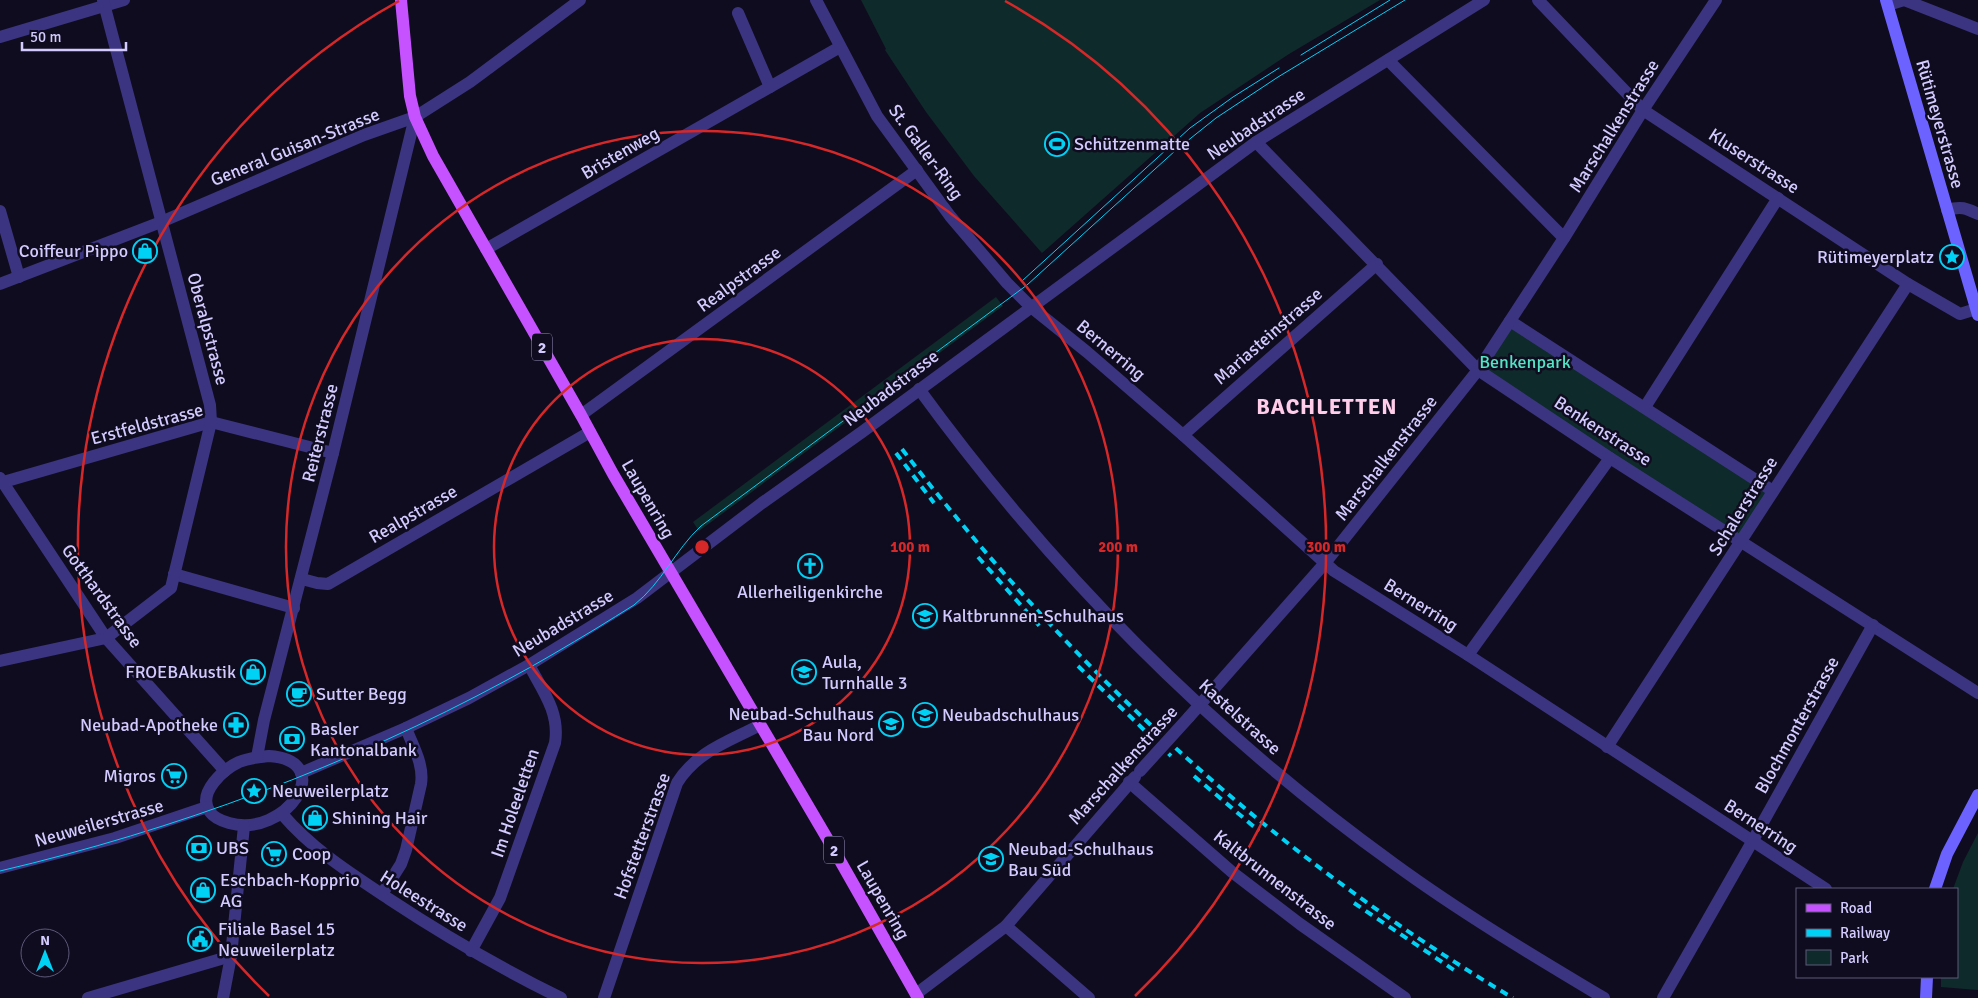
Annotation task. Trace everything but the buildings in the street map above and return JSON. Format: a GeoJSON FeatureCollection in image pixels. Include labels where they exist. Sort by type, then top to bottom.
{"type":"FeatureCollection","features":[{"type":"Feature","properties":{"kind":"main road","name":"2"},"geometry":{"type":"LineString","coordinates":[[402,0],[410,96],[415,117]]}},
{"type":"Feature","properties":{"kind":"main road","name":"Rütimeyerstrasse"},"geometry":{"type":"LineString","coordinates":[[1887,3],[1977,312]]}},
{"type":"Feature","properties":{"kind":"main road","name":"Laupenring"},"geometry":{"type":"LineString","coordinates":[[415,117],[433,156],[590,432],[917,996]]}},
{"type":"Feature","properties":{"kind":"main road"},"geometry":{"type":"LineString","coordinates":[[1935,888],[1947,854],[1978,795]]}},
{"type":"Feature","properties":{"kind":"main road"},"geometry":{"type":"LineString","coordinates":[[1926,998],[1927,978]]}},
{"type":"Feature","properties":{"kind":"street"},"geometry":{"type":"LineString","coordinates":[[0,37],[104,3],[124,0]]}},
{"type":"Feature","properties":{"kind":"street","name":"General Guisan-Strasse"},"geometry":{"type":"LineString","coordinates":[[0,284],[162,222],[364,135],[415,117],[463,87],[580,0]]}},
{"type":"Feature","properties":{"kind":"street","name":"St. Galler-Ring"},"geometry":{"type":"LineString","coordinates":[[816,0],[878,116],[950,216],[1007,283],[1031,307]]}},
{"type":"Feature","properties":{"kind":"street","name":"Neubadstrasse"},"geometry":{"type":"LineString","coordinates":[[301,772],[406,728],[528,666],[614,614],[672,573],[762,503],[1256,142],[1484,0]]}},
{"type":"Feature","properties":{"kind":"street","name":"Kluserstrasse"},"geometry":{"type":"LineString","coordinates":[[1538,0],[1643,110],[1908,284],[1960,314],[1977,312]]}},
{"type":"Feature","properties":{"kind":"street","name":"Marschalkenstrasse"},"geometry":{"type":"LineString","coordinates":[[917,996],[1006,926],[1130,782],[1325,563],[1478,370],[1564,238],[1643,110],[1716,0]]}},
{"type":"Feature","properties":{"kind":"street"},"geometry":{"type":"LineString","coordinates":[[1887,3],[1904,0],[1978,29]]}},
{"type":"Feature","properties":{"kind":"street","name":"Oberalpstrasse"},"geometry":{"type":"LineString","coordinates":[[104,3],[210,405],[211,422],[171,588],[106,638]]}},
{"type":"Feature","properties":{"kind":"street"},"geometry":{"type":"LineString","coordinates":[[738,13],[770,87]]}},
{"type":"Feature","properties":{"kind":"street","name":"Bristenweg"},"geometry":{"type":"LineString","coordinates":[[486,249],[840,47]]}},
{"type":"Feature","properties":{"kind":"street"},"geometry":{"type":"LineString","coordinates":[[1388,60],[1564,238]]}},
{"type":"Feature","properties":{"kind":"street","name":"Reiterstrasse"},"geometry":{"type":"LineString","coordinates":[[257,757],[264,720],[302,579],[415,117]]}},
{"type":"Feature","properties":{"kind":"street","name":"Benkenstrasse"},"geometry":{"type":"LineString","coordinates":[[1256,142],[1377,264],[1478,370],[1610,458],[1743,541],[1978,693]]}},
{"type":"Feature","properties":{"kind":"street","name":"Realpstrasse"},"geometry":{"type":"LineString","coordinates":[[581,415],[917,170]]}},
{"type":"Feature","properties":{"kind":"street"},"geometry":{"type":"LineString","coordinates":[[1645,408],[1778,198]]}},
{"type":"Feature","properties":{"kind":"street"},"geometry":{"type":"LineString","coordinates":[[1948,210],[1964,207],[1978,214]]}},
{"type":"Feature","properties":{"kind":"street"},"geometry":{"type":"LineString","coordinates":[[0,212],[19,277]]}},
{"type":"Feature","properties":{"kind":"street","name":"Mariasteinstrasse"},"geometry":{"type":"LineString","coordinates":[[1183,435],[1377,264]]}},
{"type":"Feature","properties":{"kind":"street","name":"Schalerstrasse"},"geometry":{"type":"LineString","coordinates":[[1607,747],[1743,541],[1773,491],[1908,284]]}},
{"type":"Feature","properties":{"kind":"street","name":"Bernerring"},"geometry":{"type":"LineString","coordinates":[[1031,307],[1087,352],[1183,435],[1334,571],[1468,655],[1824,888]]}},
{"type":"Feature","properties":{"kind":"street"},"geometry":{"type":"LineString","coordinates":[[1510,321],[1773,491]]}},
{"type":"Feature","properties":{"kind":"street","name":"Kastelstrasse"},"geometry":{"type":"LineString","coordinates":[[919,388],[971,458],[1054,558],[1130,638],[1199,705],[1315,804],[1395,864],[1476,919],[1604,998]]}},
{"type":"Feature","properties":{"kind":"street","name":"Erstfeldstrasse"},"geometry":{"type":"LineString","coordinates":[[1,481],[211,422],[333,453]]}},
{"type":"Feature","properties":{"kind":"street","name":"Realpstrasse"},"geometry":{"type":"LineString","coordinates":[[302,579],[328,584],[590,432]]}},
{"type":"Feature","properties":{"kind":"street"},"geometry":{"type":"LineString","coordinates":[[1468,655],[1610,458]]}},
{"type":"Feature","properties":{"kind":"street","name":"Gotthardstrasse"},"geometry":{"type":"LineString","coordinates":[[1,481],[106,638],[225,771]]}},
{"type":"Feature","properties":{"kind":"street"},"geometry":{"type":"LineString","coordinates":[[174,574],[294,608]]}},
{"type":"Feature","properties":{"kind":"street","name":"Blochmonterstrasse"},"geometry":{"type":"LineString","coordinates":[[1662,998],[1752,842],[1873,625]]}},
{"type":"Feature","properties":{"kind":"street"},"geometry":{"type":"LineString","coordinates":[[0,661],[106,638]]}},
{"type":"Feature","properties":{"kind":"street","name":"Im Holeeletten"},"geometry":{"type":"LineString","coordinates":[[471,951],[500,898],[555,743],[556,722],[553,709],[528,666]]}},
{"type":"Feature","properties":{"kind":"street","name":"Hofstetterstrasse"},"geometry":{"type":"LineString","coordinates":[[604,998],[677,783],[686,769],[697,758],[760,725]]}},
{"type":"Feature","properties":{"kind":"street"},"geometry":{"type":"LineString","coordinates":[[382,894],[401,864],[422,784],[423,774],[406,728]]}},
{"type":"Feature","properties":{"kind":"street"},"geometry":{"type":"LineString","coordinates":[[257,757],[286,758],[296,765],[301,772],[302,780],[299,792],[282,814],[260,824],[244,826],[219,820],[206,807],[206,800],[210,789],[225,771],[240,762],[257,757]]}},
{"type":"Feature","properties":{"kind":"street","name":"Kaltbrunnenstrasse"},"geometry":{"type":"LineString","coordinates":[[1130,782],[1240,878],[1308,930],[1405,998]]}},
{"type":"Feature","properties":{"kind":"street","name":"Neuweilerstrasse"},"geometry":{"type":"LineString","coordinates":[[0,868],[115,838],[206,807]]}},
{"type":"Feature","properties":{"kind":"street","name":"Holeestrasse"},"geometry":{"type":"LineString","coordinates":[[282,814],[316,848],[351,875],[471,951],[561,998]]}},
{"type":"Feature","properties":{"kind":"street"},"geometry":{"type":"LineString","coordinates":[[223,998],[231,956],[244,826]]}},
{"type":"Feature","properties":{"kind":"street"},"geometry":{"type":"LineString","coordinates":[[1006,926],[1089,998]]}},
{"type":"Feature","properties":{"kind":"street"},"geometry":{"type":"LineString","coordinates":[[88,998],[231,956]]}},
{"type":"Feature","properties":{"kind":"green space","name":"Schützenmatte"},"geometry":{"type":"Polygon","coordinates":[[[861,0],[1380,0],[1289,54],[1200,113],[1042,253],[974,176],[926,112],[885,50],[861,0]]]}},
{"type":"Feature","properties":{"kind":"green space"},"geometry":{"type":"Polygon","coordinates":[[[996,297],[1003,306],[699,531],[693,522],[996,297]]]}},
{"type":"Feature","properties":{"kind":"green space","name":"Benkenpark"},"geometry":{"type":"Polygon","coordinates":[[[1515,319],[1775,486],[1741,538],[1481,371],[1515,319]]]}},
{"type":"Feature","properties":{"kind":"green space"},"geometry":{"type":"Polygon","coordinates":[[[1978,833],[1978,990],[1941,987],[1941,978],[1958,978],[1958,888],[1953,888],[1963,862],[1978,833]]]}},
{"type":"Feature","properties":{"kind":"tram line"},"geometry":{"type":"LineString","coordinates":[[1301,55],[1390,0]]}},
{"type":"Feature","properties":{"kind":"tram line"},"geometry":{"type":"LineString","coordinates":[[0,871],[66,855],[131,836],[195,815],[323,767],[447,711],[552,655],[625,611],[653,587],[684,545],[701,526],[1027,285],[1176,150],[1216,118],[1278,77],[1405,0]]}},
{"type":"Feature","properties":{"kind":"tram line"},"geometry":{"type":"LineString","coordinates":[[1022,281],[1190,128],[1233,97],[1279,68]]}},
{"type":"Feature","properties":{"kind":"railway"},"geometry":{"type":"LineString","coordinates":[[902,449],[967,530],[1035,608],[1107,683],[1181,753],[1259,820],[1340,883],[1425,942],[1513,998]]}},
{"type":"Feature","properties":{"kind":"railway"},"geometry":{"type":"LineString","coordinates":[[896,453],[934,503]]}},
{"type":"Feature","properties":{"kind":"railway"},"geometry":{"type":"LineString","coordinates":[[978,557],[1043,630]]}},
{"type":"Feature","properties":{"kind":"railway"},"geometry":{"type":"LineString","coordinates":[[1078,666],[1171,756]]}},
{"type":"Feature","properties":{"kind":"railway"},"geometry":{"type":"LineString","coordinates":[[1194,776],[1259,831]]}},
{"type":"Feature","properties":{"kind":"railway"},"geometry":{"type":"LineString","coordinates":[[1354,903],[1454,970]]}},
{"type":"Feature","properties":{"kind":"place","name":"Schützenmatte"},"geometry":{"type":"Point","coordinates":[1057,144]}},
{"type":"Feature","properties":{"kind":"place","name":"Coiffeur Pippo"},"geometry":{"type":"Point","coordinates":[145,251]}},
{"type":"Feature","properties":{"kind":"place","name":"Rütimeyerplatz"},"geometry":{"type":"Point","coordinates":[1952,257]}},
{"type":"Feature","properties":{"kind":"place","name":"Allerheiligenkirche"},"geometry":{"type":"Point","coordinates":[810,566]}},
{"type":"Feature","properties":{"kind":"place","name":"Kaltbrunnen-Schulhaus"},"geometry":{"type":"Point","coordinates":[925,616]}},
{"type":"Feature","properties":{"kind":"place","name":"FROEBAkustik"},"geometry":{"type":"Point","coordinates":[253,672]}},
{"type":"Feature","properties":{"kind":"place","name":"Aula, Turnhalle 3"},"geometry":{"type":"Point","coordinates":[804,672]}},
{"type":"Feature","properties":{"kind":"place","name":"Sutter Begg"},"geometry":{"type":"Point","coordinates":[299,694]}},
{"type":"Feature","properties":{"kind":"place","name":"Neubadschulhaus"},"geometry":{"type":"Point","coordinates":[925,715]}},
{"type":"Feature","properties":{"kind":"place","name":"Neubad-Schulhaus Bau Nord"},"geometry":{"type":"Point","coordinates":[891,724]}},
{"type":"Feature","properties":{"kind":"place","name":"Neubad-Apotheke"},"geometry":{"type":"Point","coordinates":[236,725]}},
{"type":"Feature","properties":{"kind":"place","name":"Basler Kantonalbank"},"geometry":{"type":"Point","coordinates":[292,739]}},
{"type":"Feature","properties":{"kind":"place","name":"Migros"},"geometry":{"type":"Point","coordinates":[174,776]}},
{"type":"Feature","properties":{"kind":"place","name":"Neuweilerplatz"},"geometry":{"type":"Point","coordinates":[254,791]}},
{"type":"Feature","properties":{"kind":"place","name":"Shining Hair"},"geometry":{"type":"Point","coordinates":[315,818]}},
{"type":"Feature","properties":{"kind":"place","name":"UBS"},"geometry":{"type":"Point","coordinates":[199,848]}},
{"type":"Feature","properties":{"kind":"place","name":"Coop"},"geometry":{"type":"Point","coordinates":[274,854]}},
{"type":"Feature","properties":{"kind":"place","name":"Neubad-Schulhaus Bau Süd"},"geometry":{"type":"Point","coordinates":[991,859]}},
{"type":"Feature","properties":{"kind":"place","name":"Eschbach-Kopprio AG"},"geometry":{"type":"Point","coordinates":[203,890]}},
{"type":"Feature","properties":{"kind":"place","name":"Filiale Basel 15 Neuweilerplatz"},"geometry":{"type":"Point","coordinates":[200,939]}},
{"type":"Feature","properties":{"kind":"district","name":"BACHLETTEN"},"geometry":{"type":"Point","coordinates":[1327,406]}}]}
